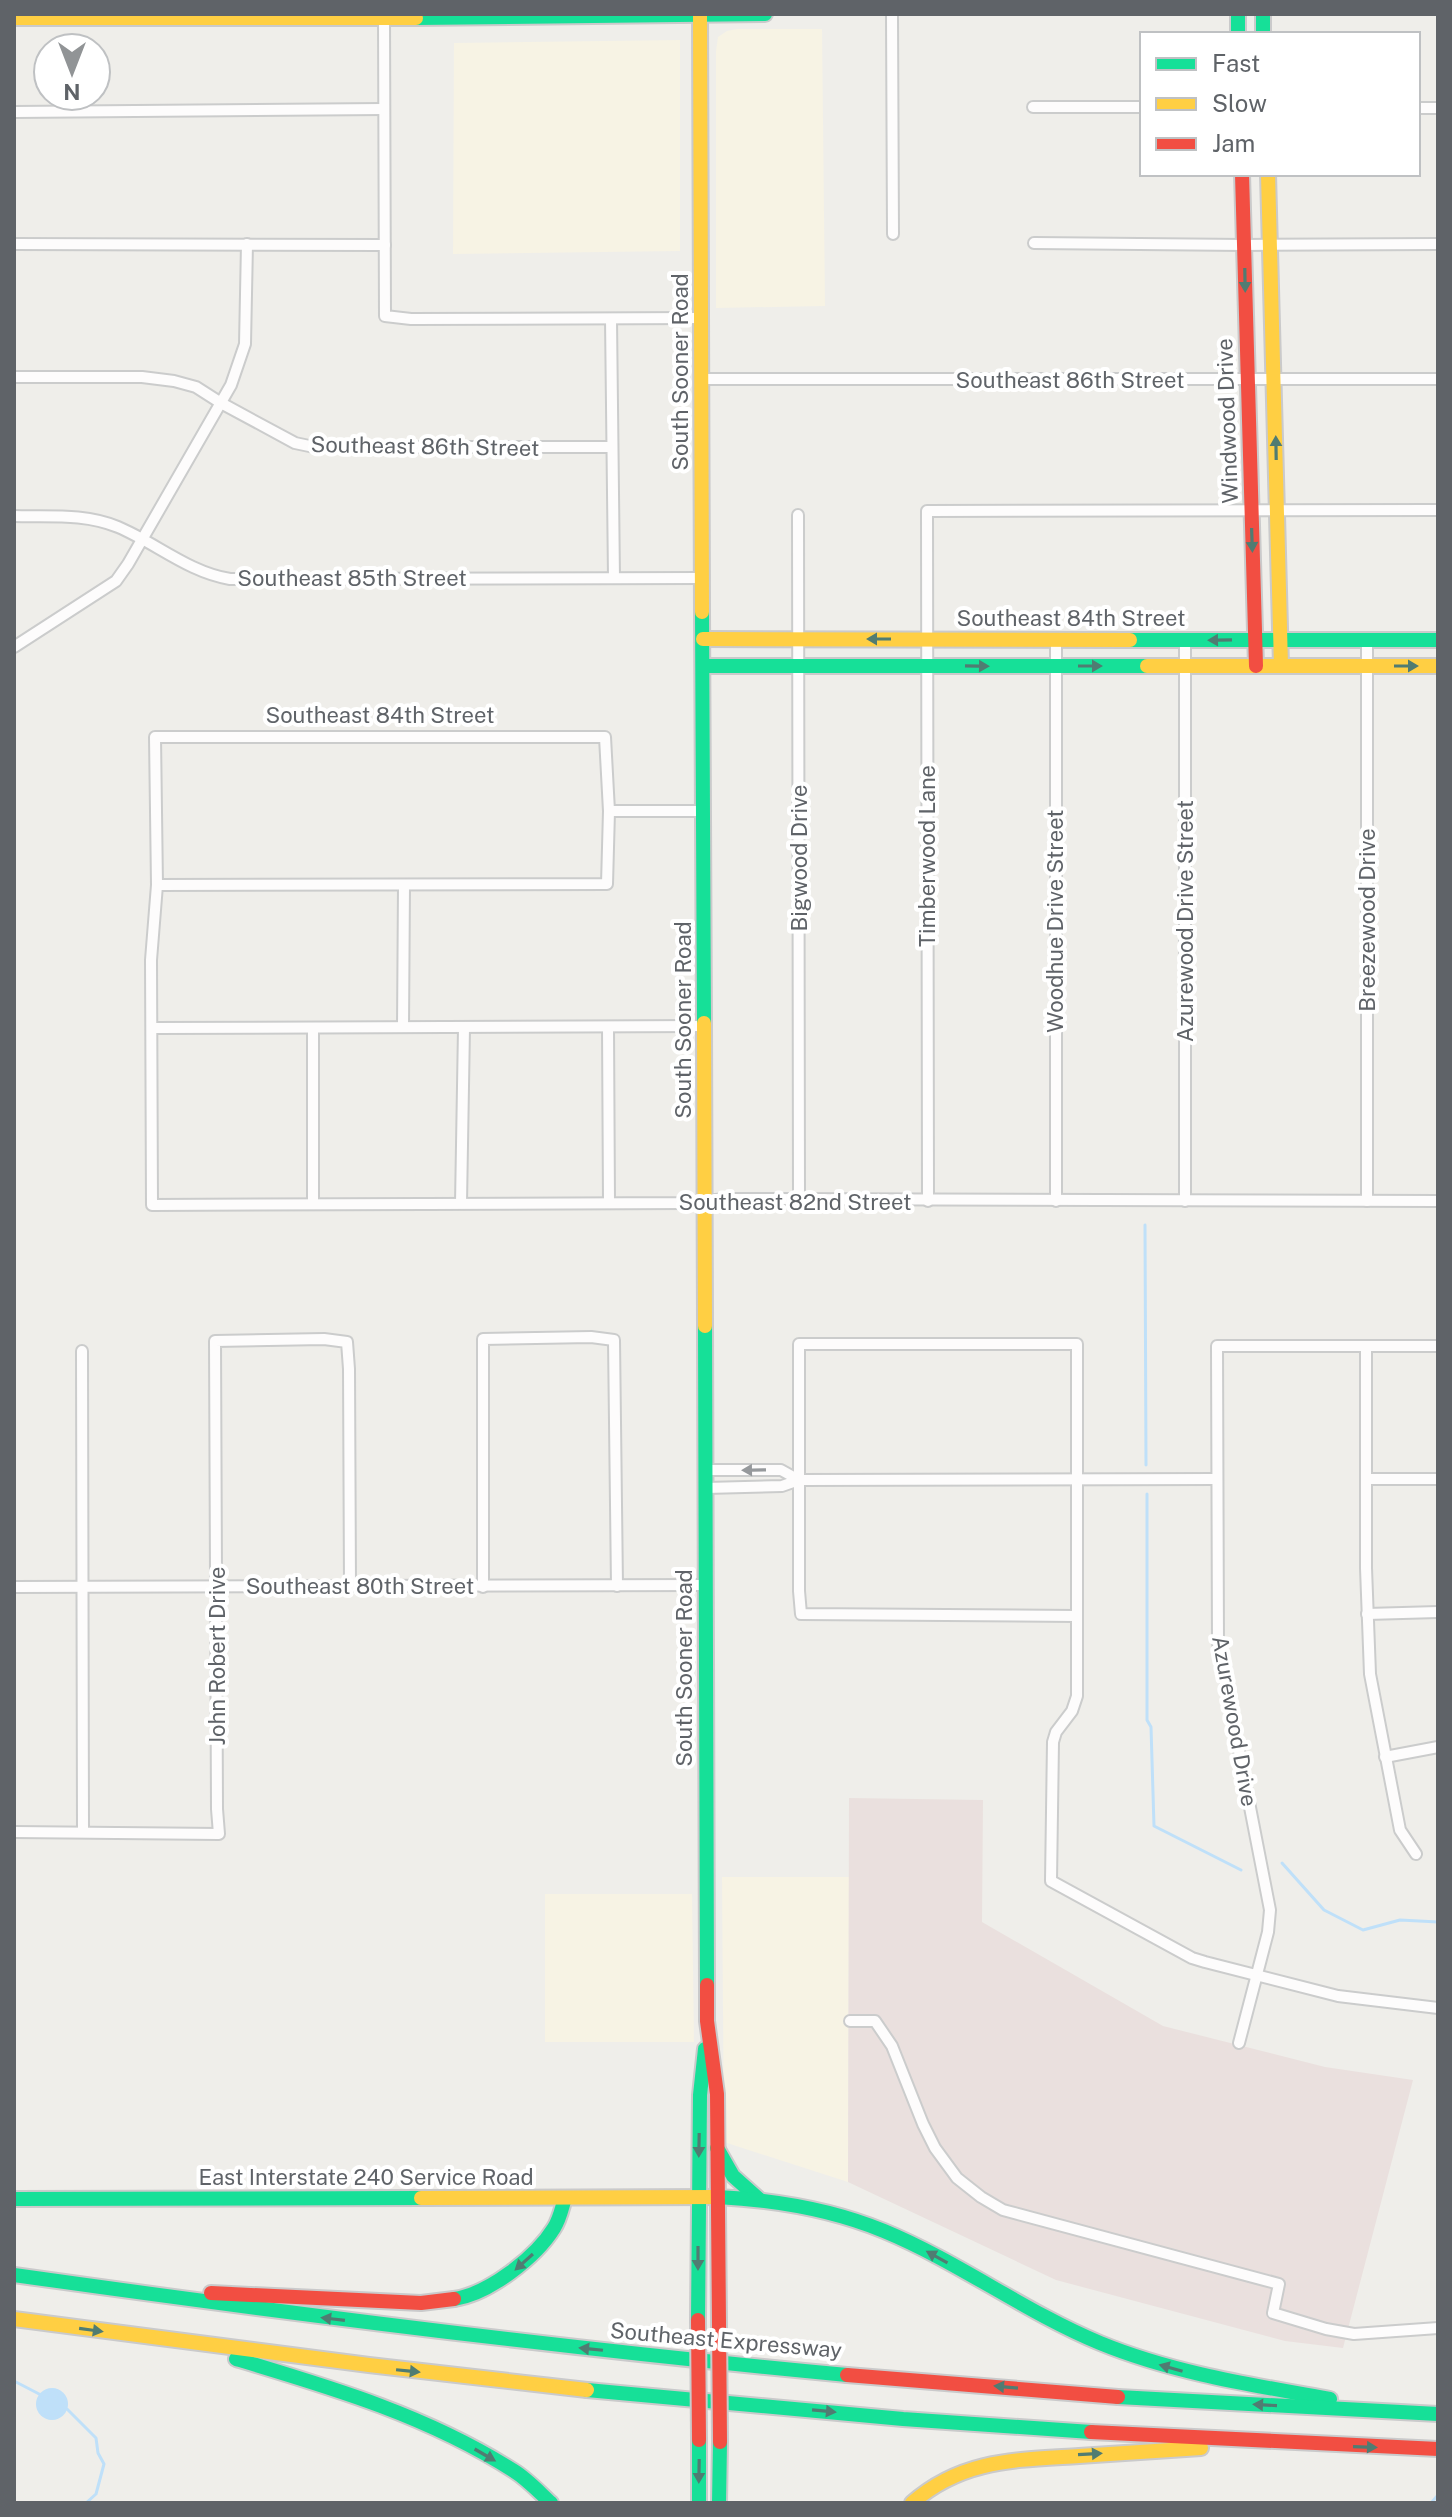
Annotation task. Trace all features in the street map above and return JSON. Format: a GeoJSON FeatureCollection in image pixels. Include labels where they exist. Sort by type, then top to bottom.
{"type":"FeatureCollection","features":[{"type":"Feature","properties":{"kind":"main road","name":"South Sooner Road"},"geometry":{"type":"LineString","coordinates":[[699,2503],[698,2196],[700,2095],[707,2025],[700,14]]}},
{"type":"Feature","properties":{"kind":"main road"},"geometry":{"type":"LineString","coordinates":[[14,18],[765,14]]}},
{"type":"Feature","properties":{"kind":"main road","name":"Windwood Drive"},"geometry":{"type":"LineString","coordinates":[[1242,176],[1256,666]]}},
{"type":"Feature","properties":{"kind":"main road"},"geometry":{"type":"LineString","coordinates":[[1268,176],[1281,666]]}},
{"type":"Feature","properties":{"kind":"main road","name":"Southeast 84th Street"},"geometry":{"type":"LineString","coordinates":[[703,639],[1438,640]]}},
{"type":"Feature","properties":{"kind":"main road"},"geometry":{"type":"LineString","coordinates":[[703,666],[1438,666]]}},
{"type":"Feature","properties":{"kind":"main road","name":"South Sooner Road"},"geometry":{"type":"LineString","coordinates":[[707,2025],[717,2094],[719,2503]]}},
{"type":"Feature","properties":{"kind":"main road"},"geometry":{"type":"LineString","coordinates":[[717,2148],[733,2176],[760,2200]]}},
{"type":"Feature","properties":{"kind":"main road","name":"East Interstate 240 Service Road"},"geometry":{"type":"LineString","coordinates":[[14,2199],[698,2196],[760,2200],[848,2217],[887,2232],[1056,2322],[1132,2355],[1204,2377],[1399,2412]]}},
{"type":"Feature","properties":{"kind":"main road"},"geometry":{"type":"LineString","coordinates":[[142,2293],[250,2294],[421,2303],[460,2298],[493,2285],[526,2260],[555,2227],[565,2198]]}},
{"type":"Feature","properties":{"kind":"main road","name":"Southeast Expressway"},"geometry":{"type":"LineString","coordinates":[[14,2275],[465,2335],[668,2357],[1070,2393],[1438,2414]]}},
{"type":"Feature","properties":{"kind":"main road"},"geometry":{"type":"LineString","coordinates":[[14,2319],[387,2369],[667,2397],[908,2419],[1259,2442],[1438,2449]]}},
{"type":"Feature","properties":{"kind":"main road"},"geometry":{"type":"LineString","coordinates":[[191,2344],[350,2393],[425,2422],[516,2472],[551,2503]]}},
{"type":"Feature","properties":{"kind":"main road"},"geometry":{"type":"LineString","coordinates":[[912,2503],[948,2476],[1000,2461],[1259,2442]]}},
{"type":"Feature","properties":{"kind":"street"},"geometry":{"type":"LineString","coordinates":[[892,14],[893,234]]}},
{"type":"Feature","properties":{"kind":"street"},"geometry":{"type":"LineString","coordinates":[[384,18],[385,316],[411,319],[702,318]]}},
{"type":"Feature","properties":{"kind":"street"},"geometry":{"type":"LineString","coordinates":[[1033,107],[1140,107]]}},
{"type":"Feature","properties":{"kind":"street"},"geometry":{"type":"LineString","coordinates":[[14,112],[384,109]]}},
{"type":"Feature","properties":{"kind":"street"},"geometry":{"type":"LineString","coordinates":[[1034,243],[1438,244]]}},
{"type":"Feature","properties":{"kind":"street"},"geometry":{"type":"LineString","coordinates":[[14,244],[385,245]]}},
{"type":"Feature","properties":{"kind":"street"},"geometry":{"type":"LineString","coordinates":[[14,647],[116,581],[143,540],[231,385],[245,344],[247,244]]}},
{"type":"Feature","properties":{"kind":"street"},"geometry":{"type":"LineString","coordinates":[[611,319],[614,578]]}},
{"type":"Feature","properties":{"kind":"street","name":"Southeast 86th Street"},"geometry":{"type":"LineString","coordinates":[[14,377],[163,378],[196,387],[295,443],[314,447],[612,447]]}},
{"type":"Feature","properties":{"kind":"street","name":"Southeast 86th Street"},"geometry":{"type":"LineString","coordinates":[[703,379],[1438,379]]}},
{"type":"Feature","properties":{"kind":"street"},"geometry":{"type":"LineString","coordinates":[[1251,511],[1438,510]]}},
{"type":"Feature","properties":{"kind":"street","name":"Timberwood Lane"},"geometry":{"type":"LineString","coordinates":[[928,1201],[927,511],[1251,511]]}},
{"type":"Feature","properties":{"kind":"street","name":"Bigwood Drive"},"geometry":{"type":"LineString","coordinates":[[798,515],[799,1201]]}},
{"type":"Feature","properties":{"kind":"street","name":"Southeast 85th Street"},"geometry":{"type":"LineString","coordinates":[[14,516],[88,518],[120,528],[201,571],[230,579],[703,578]]}},
{"type":"Feature","properties":{"kind":"street","name":"Breezewood Drive"},"geometry":{"type":"LineString","coordinates":[[1367,640],[1367,1201]]}},
{"type":"Feature","properties":{"kind":"street","name":"Woodhue Drive Street"},"geometry":{"type":"LineString","coordinates":[[1056,641],[1056,1201]]}},
{"type":"Feature","properties":{"kind":"street","name":"Azurewood Drive Street"},"geometry":{"type":"LineString","coordinates":[[1185,641],[1185,1201]]}},
{"type":"Feature","properties":{"kind":"street","name":"Southeast 84th Street"},"geometry":{"type":"LineString","coordinates":[[157,885],[155,737],[605,737],[609,811]]}},
{"type":"Feature","properties":{"kind":"street"},"geometry":{"type":"LineString","coordinates":[[704,811],[609,811],[607,884],[157,885],[151,960],[153,1028],[705,1026]]}},
{"type":"Feature","properties":{"kind":"street"},"geometry":{"type":"LineString","coordinates":[[403,1027],[404,885]]}},
{"type":"Feature","properties":{"kind":"street"},"geometry":{"type":"LineString","coordinates":[[608,1027],[609,1203]]}},
{"type":"Feature","properties":{"kind":"street","name":"Southeast 82nd Street"},"geometry":{"type":"LineString","coordinates":[[153,1028],[152,1205],[609,1203],[725,1199],[1438,1201]]}},
{"type":"Feature","properties":{"kind":"street"},"geometry":{"type":"LineString","coordinates":[[313,1028],[313,1204]]}},
{"type":"Feature","properties":{"kind":"street"},"geometry":{"type":"LineString","coordinates":[[461,1203],[464,1028]]}},
{"type":"Feature","properties":{"kind":"street"},"geometry":{"type":"LineString","coordinates":[[483,1587],[483,1339],[591,1337],[614,1340],[617,1586]]}},
{"type":"Feature","properties":{"kind":"street","name":"John Robert Drive"},"geometry":{"type":"LineString","coordinates":[[83,1831],[219,1834],[215,1341],[324,1339],[347,1342],[350,1586]]}},
{"type":"Feature","properties":{"kind":"street"},"geometry":{"type":"LineString","coordinates":[[1077,1616],[801,1614],[799,1344],[1077,1344],[1077,1479],[1077,1616],[1077,1696],[1072,1711],[1056,1732],[1053,1742],[1051,1881],[1192,1958],[1352,1999],[1438,2008]]}},
{"type":"Feature","properties":{"kind":"street","name":"Azurewood Drive"},"geometry":{"type":"LineString","coordinates":[[1239,2043],[1268,1932],[1270,1910],[1218,1643],[1217,1346],[1366,1346]]}},
{"type":"Feature","properties":{"kind":"street"},"geometry":{"type":"LineString","coordinates":[[1416,1854],[1400,1830],[1370,1674],[1366,1346],[1438,1346]]}},
{"type":"Feature","properties":{"kind":"street"},"geometry":{"type":"LineString","coordinates":[[14,1832],[83,1831],[82,1351]]}},
{"type":"Feature","properties":{"kind":"street"},"geometry":{"type":"LineString","coordinates":[[706,1470],[781,1470],[799,1480]]}},
{"type":"Feature","properties":{"kind":"street"},"geometry":{"type":"LineString","coordinates":[[706,1488],[782,1486],[799,1480],[1217,1479]]}},
{"type":"Feature","properties":{"kind":"street"},"geometry":{"type":"LineString","coordinates":[[1366,1479],[1438,1479]]}},
{"type":"Feature","properties":{"kind":"street","name":"Southeast 80th Street"},"geometry":{"type":"LineString","coordinates":[[14,1587],[706,1585]]}},
{"type":"Feature","properties":{"kind":"street"},"geometry":{"type":"LineString","coordinates":[[1367,1614],[1438,1612]]}},
{"type":"Feature","properties":{"kind":"street"},"geometry":{"type":"LineString","coordinates":[[1385,1757],[1438,1747]]}},
{"type":"Feature","properties":{"kind":"street"},"geometry":{"type":"LineString","coordinates":[[850,2021],[875,2021],[892,2046],[935,2148],[960,2181],[1003,2210],[1279,2284],[1273,2313],[1326,2329],[1363,2334],[1438,2328]]}},
{"type":"Feature","properties":{"kind":"shaded area"},"geometry":{"type":"Polygon","coordinates":[[[737,29],[822,29],[825,306],[716,308],[716,51],[718,37],[737,29]]]}},
{"type":"Feature","properties":{"kind":"shaded area"},"geometry":{"type":"Polygon","coordinates":[[[680,40],[680,251],[453,254],[454,43],[680,40]]]}},
{"type":"Feature","properties":{"kind":"shaded area"},"geometry":{"type":"Polygon","coordinates":[[[849,1798],[983,1800],[982,1922],[1163,2026],[1325,2067],[1413,2080],[1343,2348],[1285,2341],[1056,2280],[848,2182],[849,1798]]]}},
{"type":"Feature","properties":{"kind":"shaded area"},"geometry":{"type":"Polygon","coordinates":[[[722,1877],[849,1877],[848,2182],[724,2142],[722,1877]]]}},
{"type":"Feature","properties":{"kind":"shaded area"},"geometry":{"type":"Polygon","coordinates":[[[545,1894],[692,1894],[694,2042],[545,2042],[545,1894]]]}},
{"type":"Feature","properties":{"kind":"water"},"geometry":{"type":"Polygon","coordinates":[[[52,2388],[63,2393],[68,2404],[63,2415],[52,2420],[41,2415],[36,2404],[41,2393],[52,2388]]]}},
{"type":"Feature","properties":{"kind":"waterway"},"geometry":{"type":"LineString","coordinates":[[1145,1225],[1146,1465]]}},
{"type":"Feature","properties":{"kind":"waterway"},"geometry":{"type":"LineString","coordinates":[[1147,1494],[1147,1720],[1151,1727],[1154,1826],[1241,1870]]}},
{"type":"Feature","properties":{"kind":"waterway"},"geometry":{"type":"LineString","coordinates":[[1282,1863],[1324,1910],[1363,1930],[1400,1920],[1438,1922]]}},
{"type":"Feature","properties":{"kind":"waterway"},"geometry":{"type":"LineString","coordinates":[[14,2381],[43,2396]]}},
{"type":"Feature","properties":{"kind":"waterway"},"geometry":{"type":"LineString","coordinates":[[67,2409],[96,2438],[98,2453],[104,2464],[96,2494],[86,2503]]}},
{"type":"Feature","properties":{"kind":"waterway"},"geometry":{"type":"LineString","coordinates":[[1431,2503],[1438,2495]]}},
{"type":"Feature","properties":{"kind":"traffic: fast"},"geometry":{"type":"LineString","coordinates":[[416,18],[765,14]]}},
{"type":"Feature","properties":{"kind":"traffic: fast"},"geometry":{"type":"LineString","coordinates":[[1238,14],[1238,32]]}},
{"type":"Feature","properties":{"kind":"traffic: fast"},"geometry":{"type":"LineString","coordinates":[[1263,14],[1263,32]]}},
{"type":"Feature","properties":{"kind":"traffic: fast"},"geometry":{"type":"LineString","coordinates":[[702,612],[704,1023]]}},
{"type":"Feature","properties":{"kind":"traffic: fast"},"geometry":{"type":"LineString","coordinates":[[1130,640],[1438,640]]}},
{"type":"Feature","properties":{"kind":"traffic: fast"},"geometry":{"type":"LineString","coordinates":[[703,666],[1147,666]]}},
{"type":"Feature","properties":{"kind":"traffic: fast"},"geometry":{"type":"LineString","coordinates":[[705,1326],[707,1985]]}},
{"type":"Feature","properties":{"kind":"traffic: fast"},"geometry":{"type":"LineString","coordinates":[[698,2320],[700,2095],[705,2049]]}},
{"type":"Feature","properties":{"kind":"traffic: fast"},"geometry":{"type":"LineString","coordinates":[[717,2148],[733,2176],[760,2200]]}},
{"type":"Feature","properties":{"kind":"traffic: fast"},"geometry":{"type":"LineString","coordinates":[[718,2197],[802,2207],[864,2223],[912,2243],[1072,2331],[1100,2343],[1213,2377],[1330,2399]]}},
{"type":"Feature","properties":{"kind":"traffic: fast"},"geometry":{"type":"LineString","coordinates":[[14,2199],[421,2198]]}},
{"type":"Feature","properties":{"kind":"traffic: fast"},"geometry":{"type":"LineString","coordinates":[[454,2299],[482,2290],[524,2262],[554,2228],[565,2198]]}},
{"type":"Feature","properties":{"kind":"traffic: fast"},"geometry":{"type":"LineString","coordinates":[[14,2275],[430,2330],[847,2375]]}},
{"type":"Feature","properties":{"kind":"traffic: fast"},"geometry":{"type":"LineString","coordinates":[[236,2359],[379,2405],[448,2434],[514,2471],[551,2503]]}},
{"type":"Feature","properties":{"kind":"traffic: fast"},"geometry":{"type":"LineString","coordinates":[[587,2390],[903,2419],[1091,2432]]}},
{"type":"Feature","properties":{"kind":"traffic: fast"},"geometry":{"type":"LineString","coordinates":[[1118,2397],[1438,2414]]}},
{"type":"Feature","properties":{"kind":"traffic: fast"},"geometry":{"type":"LineString","coordinates":[[699,2440],[699,2503]]}},
{"type":"Feature","properties":{"kind":"traffic: fast"},"geometry":{"type":"LineString","coordinates":[[719,2503],[720,2442]]}},
{"type":"Feature","properties":{"kind":"traffic: slow"},"geometry":{"type":"LineString","coordinates":[[700,14],[702,612]]}},
{"type":"Feature","properties":{"kind":"traffic: slow"},"geometry":{"type":"LineString","coordinates":[[14,18],[416,18]]}},
{"type":"Feature","properties":{"kind":"traffic: slow"},"geometry":{"type":"LineString","coordinates":[[1268,176],[1281,666]]}},
{"type":"Feature","properties":{"kind":"traffic: slow"},"geometry":{"type":"LineString","coordinates":[[703,639],[1130,640]]}},
{"type":"Feature","properties":{"kind":"traffic: slow"},"geometry":{"type":"LineString","coordinates":[[1147,666],[1438,666]]}},
{"type":"Feature","properties":{"kind":"traffic: slow"},"geometry":{"type":"LineString","coordinates":[[704,1023],[705,1326]]}},
{"type":"Feature","properties":{"kind":"traffic: slow"},"geometry":{"type":"LineString","coordinates":[[421,2198],[718,2197]]}},
{"type":"Feature","properties":{"kind":"traffic: slow"},"geometry":{"type":"LineString","coordinates":[[14,2319],[587,2390]]}},
{"type":"Feature","properties":{"kind":"traffic: slow"},"geometry":{"type":"LineString","coordinates":[[912,2503],[950,2478],[991,2464],[1201,2448]]}},
{"type":"Feature","properties":{"kind":"traffic: jam"},"geometry":{"type":"LineString","coordinates":[[1242,176],[1256,666]]}},
{"type":"Feature","properties":{"kind":"traffic: jam"},"geometry":{"type":"LineString","coordinates":[[707,1985],[707,2021],[717,2094],[719,2323]]}},
{"type":"Feature","properties":{"kind":"traffic: jam"},"geometry":{"type":"LineString","coordinates":[[211,2293],[421,2303],[454,2299]]}},
{"type":"Feature","properties":{"kind":"traffic: jam"},"geometry":{"type":"LineString","coordinates":[[698,2320],[699,2440]]}},
{"type":"Feature","properties":{"kind":"traffic: jam"},"geometry":{"type":"LineString","coordinates":[[719,2323],[720,2442]]}},
{"type":"Feature","properties":{"kind":"traffic: jam"},"geometry":{"type":"LineString","coordinates":[[847,2375],[1118,2397]]}},
{"type":"Feature","properties":{"kind":"traffic: jam"},"geometry":{"type":"LineString","coordinates":[[1091,2432],[1438,2449]]}}]}
